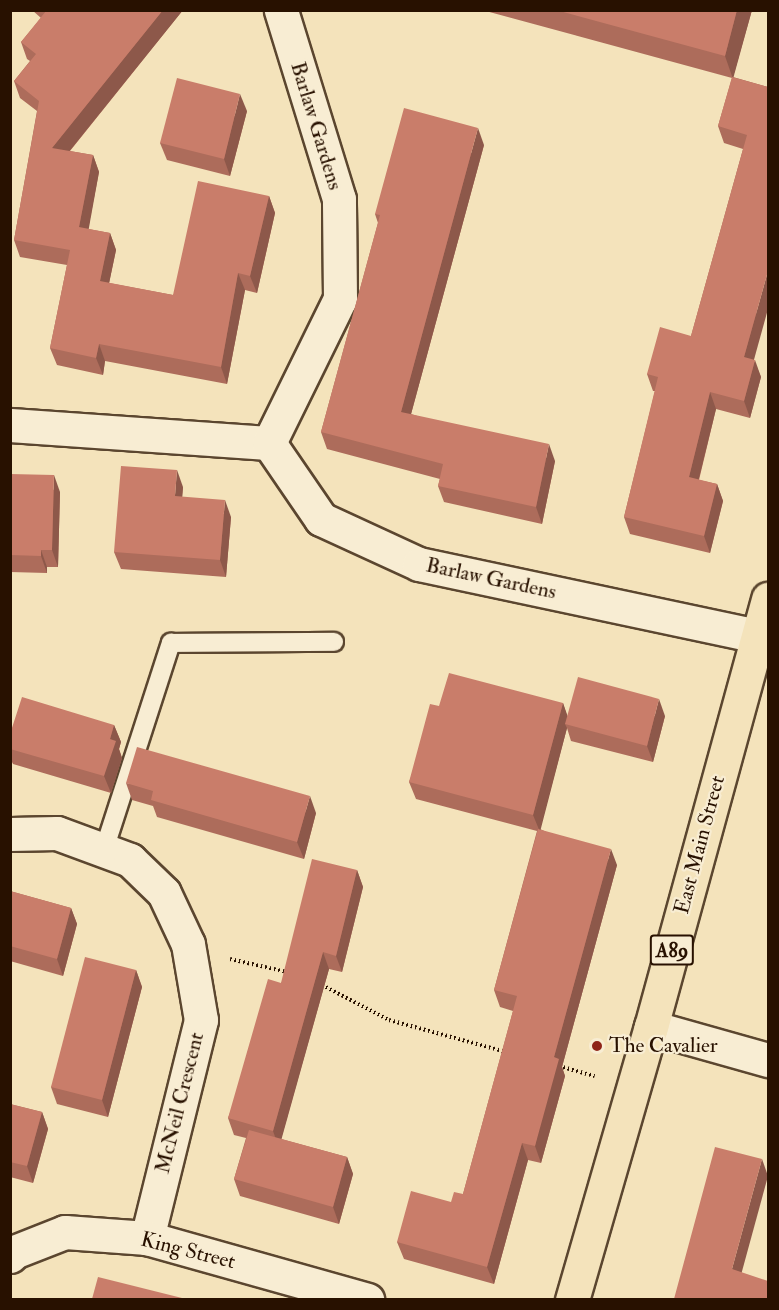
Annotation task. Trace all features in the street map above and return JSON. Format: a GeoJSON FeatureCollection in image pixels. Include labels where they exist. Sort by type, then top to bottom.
{"type":"FeatureCollection","features":[{"type":"Feature","properties":{"kind":"main road","name":"East Main Street"},"geometry":{"type":"LineString","coordinates":[[572,1299],[651,1027],[768,599]]}},
{"type":"Feature","properties":{"kind":"street","name":"Barlaw Gardens"},"geometry":{"type":"LineString","coordinates":[[281,10],[339,199],[340,299],[268,443],[321,519],[419,564],[758,636]]}},
{"type":"Feature","properties":{"kind":"street"},"geometry":{"type":"LineString","coordinates":[[10,425],[268,443]]}},
{"type":"Feature","properties":{"kind":"street","name":"McNeil Crescent"},"geometry":{"type":"LineString","coordinates":[[10,834],[57,833],[130,860],[164,893],[189,950],[201,1020],[147,1238]]}},
{"type":"Feature","properties":{"kind":"street"},"geometry":{"type":"LineString","coordinates":[[651,1027],[768,1060]]}},
{"type":"Feature","properties":{"kind":"street","name":"King Street"},"geometry":{"type":"LineString","coordinates":[[10,1256],[14,1252],[65,1232],[147,1238],[367,1299]]}},
{"type":"Feature","properties":{"kind":"lane"},"geometry":{"type":"LineString","coordinates":[[104,850],[171,643],[334,642]]}},
{"type":"Feature","properties":{"kind":"path"},"geometry":{"type":"LineString","coordinates":[[189,950],[293,973]]}},
{"type":"Feature","properties":{"kind":"path"},"geometry":{"type":"LineString","coordinates":[[314,980],[389,1020],[512,1053]]}},
{"type":"Feature","properties":{"kind":"path"},"geometry":{"type":"LineString","coordinates":[[556,1065],[634,1087]]}},
{"type":"Feature","properties":{"kind":"building"},"geometry":{"type":"Polygon","coordinates":[[[45,10],[163,10],[52,148],[93,155],[79,227],[110,233],[100,281],[173,295],[198,181],[269,196],[250,276],[238,273],[221,367],[99,344],[96,358],[50,348],[70,250],[14,240],[39,101],[14,81],[36,54],[21,42],[45,10]]]}},
{"type":"Feature","properties":{"kind":"building"},"geometry":{"type":"Polygon","coordinates":[[[556,10],[737,10],[725,56],[556,10]]]}},
{"type":"Feature","properties":{"kind":"building"},"geometry":{"type":"Polygon","coordinates":[[[732,77],[768,87],[768,271],[744,357],[755,360],[744,401],[710,392],[689,477],[717,484],[704,536],[624,517],[658,377],[647,374],[660,327],[691,336],[747,135],[718,126],[732,77]]]}},
{"type":"Feature","properties":{"kind":"building"},"geometry":{"type":"Polygon","coordinates":[[[177,78],[240,94],[224,159],[160,143],[177,78]]]}},
{"type":"Feature","properties":{"kind":"building"},"geometry":{"type":"Polygon","coordinates":[[[404,108],[478,128],[401,412],[549,444],[536,507],[438,486],[443,464],[321,432],[380,215],[375,214],[404,108]]]}},
{"type":"Feature","properties":{"kind":"building"},"geometry":{"type":"Polygon","coordinates":[[[121,466],[177,470],[175,496],[225,500],[220,560],[114,552],[121,466]]]}},
{"type":"Feature","properties":{"kind":"building"},"geometry":{"type":"Polygon","coordinates":[[[10,474],[54,475],[52,550],[41,550],[41,556],[10,555],[10,474]]]}},
{"type":"Feature","properties":{"kind":"building"},"geometry":{"type":"Polygon","coordinates":[[[449,673],[563,703],[533,815],[409,782],[430,704],[439,706],[449,673]]]}},
{"type":"Feature","properties":{"kind":"building"},"geometry":{"type":"Polygon","coordinates":[[[578,677],[659,699],[647,746],[565,724],[578,677]]]}},
{"type":"Feature","properties":{"kind":"building"},"geometry":{"type":"Polygon","coordinates":[[[22,697],[114,725],[110,739],[116,741],[104,776],[10,749],[10,734],[22,697]]]}},
{"type":"Feature","properties":{"kind":"building"},"geometry":{"type":"Polygon","coordinates":[[[137,747],[310,796],[297,842],[151,800],[153,791],[126,783],[137,747]]]}},
{"type":"Feature","properties":{"kind":"building"},"geometry":{"type":"Polygon","coordinates":[[[538,829],[611,849],[554,1057],[559,1059],[535,1146],[522,1143],[487,1267],[397,1242],[411,1191],[451,1202],[454,1192],[463,1194],[517,996],[494,990],[538,829]]]}},
{"type":"Feature","properties":{"kind":"building"},"geometry":{"type":"Polygon","coordinates":[[[312,859],[357,870],[336,956],[323,952],[273,1131],[228,1118],[268,979],[281,983],[312,859]]]}},
{"type":"Feature","properties":{"kind":"building"},"geometry":{"type":"Polygon","coordinates":[[[10,891],[71,908],[57,959],[10,946],[10,891]]]}},
{"type":"Feature","properties":{"kind":"building"},"geometry":{"type":"Polygon","coordinates":[[[85,957],[136,970],[102,1100],[51,1087],[85,957]]]}},
{"type":"Feature","properties":{"kind":"building"},"geometry":{"type":"Polygon","coordinates":[[[10,1104],[42,1112],[27,1166],[10,1162],[10,1104]]]}},
{"type":"Feature","properties":{"kind":"building"},"geometry":{"type":"Polygon","coordinates":[[[249,1130],[347,1157],[333,1207],[234,1179],[249,1130]]]}},
{"type":"Feature","properties":{"kind":"building"},"geometry":{"type":"Polygon","coordinates":[[[715,1147],[762,1159],[732,1269],[768,1281],[768,1299],[674,1299],[715,1147]]]}},
{"type":"Feature","properties":{"kind":"building"},"geometry":{"type":"Polygon","coordinates":[[[98,1277],[186,1299],[92,1299],[98,1277]]]}},
{"type":"Feature","properties":{"kind":"place","name":"The Cavalier"},"geometry":{"type":"Point","coordinates":[597,1046]}}]}
